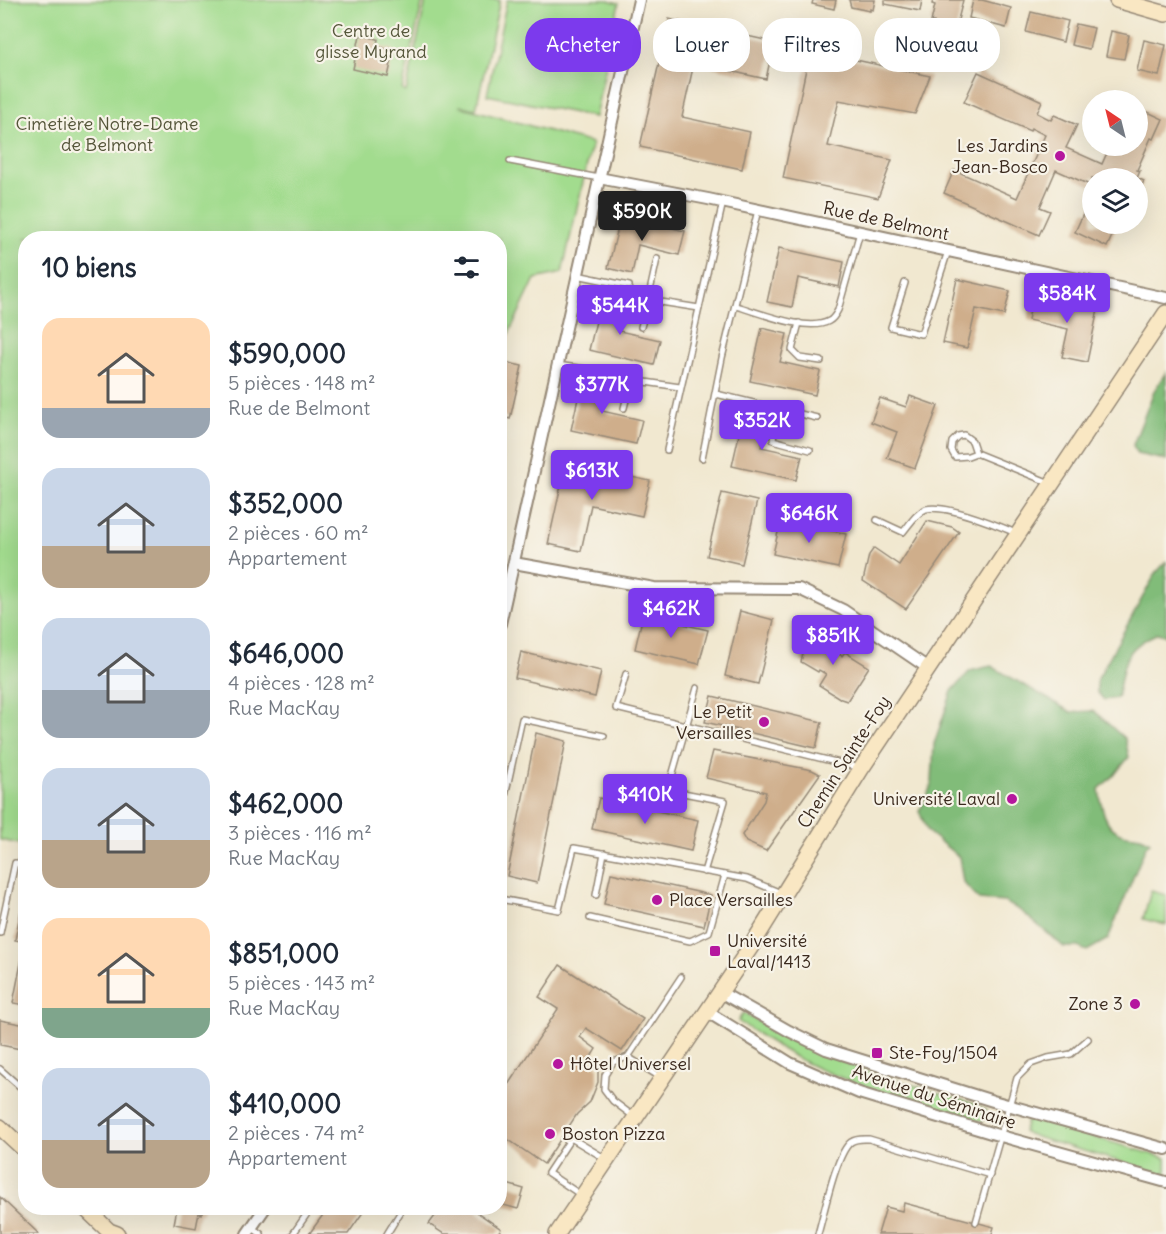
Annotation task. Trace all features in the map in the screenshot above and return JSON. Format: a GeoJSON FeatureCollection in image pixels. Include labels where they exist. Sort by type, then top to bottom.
{"type":"FeatureCollection","features":[{"type":"Feature","properties":{"kind":"main road"},"geometry":{"type":"LineString","coordinates":[[1118,0],[1166,14]]}},
{"type":"Feature","properties":{"kind":"main road","name":"Chemin Sainte-Foy"},"geometry":{"type":"LineString","coordinates":[[557,1234],[720,992],[861,769],[1166,313]]}},
{"type":"Feature","properties":{"kind":"main road"},"geometry":{"type":"LineString","coordinates":[[0,1127],[18,1144]]}},
{"type":"Feature","properties":{"kind":"main road"},"geometry":{"type":"LineString","coordinates":[[92,1215],[111,1233]]}},
{"type":"Feature","properties":{"kind":"street"},"geometry":{"type":"LineString","coordinates":[[507,590],[639,0]]}},
{"type":"Feature","properties":{"kind":"street","name":"Rue de Belmont"},"geometry":{"type":"LineString","coordinates":[[599,178],[723,202],[1166,298]]}},
{"type":"Feature","properties":{"kind":"street"},"geometry":{"type":"LineString","coordinates":[[514,563],[654,588],[799,589],[843,610],[928,668]]}},
{"type":"Feature","properties":{"kind":"street","name":"Avenue du Séminaire"},"geometry":{"type":"LineString","coordinates":[[720,992],[826,1049],[1009,1106],[1166,1149]]}},
{"type":"Feature","properties":{"kind":"street","name":"Avenue du Séminaire"},"geometry":{"type":"LineString","coordinates":[[706,1011],[790,1063],[859,1093],[1001,1137],[1166,1182]]}},
{"type":"Feature","properties":{"kind":"street"},"geometry":{"type":"LineString","coordinates":[[249,1231],[259,1215]]}},
{"type":"Feature","properties":{"kind":"lane"},"geometry":{"type":"LineString","coordinates":[[510,161],[599,178]]}},
{"type":"Feature","properties":{"kind":"lane"},"geometry":{"type":"LineString","coordinates":[[667,450],[723,202]]}},
{"type":"Feature","properties":{"kind":"lane"},"geometry":{"type":"LineString","coordinates":[[702,458],[722,358],[758,210]]}},
{"type":"Feature","properties":{"kind":"lane"},"geometry":{"type":"LineString","coordinates":[[736,306],[808,326],[831,320],[838,310],[860,232]]}},
{"type":"Feature","properties":{"kind":"lane"},"geometry":{"type":"LineString","coordinates":[[905,284],[891,327],[921,334],[948,251]]}},
{"type":"Feature","properties":{"kind":"lane"},"geometry":{"type":"LineString","coordinates":[[641,327],[657,259]]}},
{"type":"Feature","properties":{"kind":"lane"},"geometry":{"type":"LineString","coordinates":[[578,275],[628,286]]}},
{"type":"Feature","properties":{"kind":"lane"},"geometry":{"type":"LineString","coordinates":[[648,300],[699,308]]}},
{"type":"Feature","properties":{"kind":"lane"},"geometry":{"type":"LineString","coordinates":[[799,323],[792,350],[800,358],[821,361]]}},
{"type":"Feature","properties":{"kind":"lane"},"geometry":{"type":"LineString","coordinates":[[557,365],[585,369]]}},
{"type":"Feature","properties":{"kind":"lane"},"geometry":{"type":"LineString","coordinates":[[592,373],[680,387]]}},
{"type":"Feature","properties":{"kind":"lane"},"geometry":{"type":"LineString","coordinates":[[624,408],[631,380]]}},
{"type":"Feature","properties":{"kind":"lane"},"geometry":{"type":"LineString","coordinates":[[716,394],[817,418]]}},
{"type":"Feature","properties":{"kind":"lane"},"geometry":{"type":"LineString","coordinates":[[777,408],[773,441],[810,450]]}},
{"type":"Feature","properties":{"kind":"lane"},"geometry":{"type":"LineString","coordinates":[[976,453],[972,441],[964,435],[958,436],[952,442],[951,450],[956,456],[976,453],[1051,484]]}},
{"type":"Feature","properties":{"kind":"lane"},"geometry":{"type":"LineString","coordinates":[[877,520],[903,532],[918,513],[928,508],[939,509],[974,517],[1017,534]]}},
{"type":"Feature","properties":{"kind":"lane"},"geometry":{"type":"LineString","coordinates":[[626,674],[616,708],[861,769]]}},
{"type":"Feature","properties":{"kind":"lane"},"geometry":{"type":"LineString","coordinates":[[668,790],[697,688]]}},
{"type":"Feature","properties":{"kind":"lane"},"geometry":{"type":"LineString","coordinates":[[507,787],[522,719],[604,736]]}},
{"type":"Feature","properties":{"kind":"lane"},"geometry":{"type":"LineString","coordinates":[[626,782],[724,801],[704,872]]}},
{"type":"Feature","properties":{"kind":"lane"},"geometry":{"type":"LineString","coordinates":[[507,900],[559,910],[574,848],[747,879],[783,894]]}},
{"type":"Feature","properties":{"kind":"lane"},"geometry":{"type":"LineString","coordinates":[[596,895],[604,853]]}},
{"type":"Feature","properties":{"kind":"lane"},"geometry":{"type":"LineString","coordinates":[[0,933],[15,863],[18,864]]}},
{"type":"Feature","properties":{"kind":"lane"},"geometry":{"type":"LineString","coordinates":[[590,918],[690,940],[709,932],[725,875]]}},
{"type":"Feature","properties":{"kind":"lane"},"geometry":{"type":"LineString","coordinates":[[636,1118],[613,1101],[604,1089],[605,1075],[613,1062],[628,1057],[681,977]]}},
{"type":"Feature","properties":{"kind":"lane"},"geometry":{"type":"LineString","coordinates":[[976,1222],[1017,1078],[1031,1064],[1071,1054],[1088,1039]]}},
{"type":"Feature","properties":{"kind":"lane"},"geometry":{"type":"LineString","coordinates":[[628,1057],[662,1078]]}},
{"type":"Feature","properties":{"kind":"lane"},"geometry":{"type":"LineString","coordinates":[[0,1069],[18,1085]]}},
{"type":"Feature","properties":{"kind":"lane"},"geometry":{"type":"LineString","coordinates":[[583,1196],[548,1173],[571,1138],[608,1160]]}},
{"type":"Feature","properties":{"kind":"lane"},"geometry":{"type":"LineString","coordinates":[[818,1234],[840,1160],[847,1146],[856,1139],[869,1139],[990,1175]]}},
{"type":"Feature","properties":{"kind":"lane"},"geometry":{"type":"LineString","coordinates":[[292,1234],[306,1215]]}},
{"type":"Feature","properties":{"kind":"lane"},"geometry":{"type":"LineString","coordinates":[[387,1234],[399,1215]]}},
{"type":"Feature","properties":{"kind":"lane"},"geometry":{"type":"LineString","coordinates":[[249,1231],[261,1234]]}},
{"type":"Feature","properties":{"kind":"green space","name":"Cimetière Notre-Dame de Belmont"},"geometry":{"type":"Polygon","coordinates":[[[0,0],[423,0],[402,90],[406,92],[426,0],[500,0],[476,109],[459,106],[592,143],[562,273],[535,279],[507,338],[507,231],[18,231],[18,844],[0,840],[0,0]]]}},
{"type":"Feature","properties":{"kind":"green space"},"geometry":{"type":"Polygon","coordinates":[[[507,0],[607,0],[619,3],[616,18],[525,18],[525,72],[604,72],[595,117],[487,95],[507,0]]]}},
{"type":"Feature","properties":{"kind":"green space"},"geometry":{"type":"Polygon","coordinates":[[[1166,372],[1166,460],[1137,454],[1133,445],[1154,391],[1166,372]]]}},
{"type":"Feature","properties":{"kind":"green space"},"geometry":{"type":"Polygon","coordinates":[[[1166,562],[1166,636],[1158,633],[1131,651],[1124,666],[1117,698],[1104,700],[1097,692],[1097,680],[1156,573],[1166,562]]]}},
{"type":"Feature","properties":{"kind":"green space"},"geometry":{"type":"Polygon","coordinates":[[[991,666],[1071,712],[1094,711],[1125,739],[1129,757],[1099,789],[1102,809],[1108,822],[1117,831],[1150,842],[1146,846],[1108,939],[1087,951],[1078,947],[1064,947],[1021,911],[1005,902],[979,900],[963,882],[959,857],[928,832],[919,811],[932,782],[934,744],[952,691],[970,671],[991,666]]]}},
{"type":"Feature","properties":{"kind":"green space"},"geometry":{"type":"Polygon","coordinates":[[[1151,891],[1166,895],[1166,925],[1143,919],[1151,891]]]}},
{"type":"Feature","properties":{"kind":"green space"},"geometry":{"type":"Polygon","coordinates":[[[743,1013],[786,1037],[863,1070],[972,1103],[986,1110],[983,1122],[878,1091],[817,1068],[796,1058],[738,1021],[743,1013]]]}},
{"type":"Feature","properties":{"kind":"green space"},"geometry":{"type":"Polygon","coordinates":[[[1028,1118],[1166,1158],[1166,1175],[1023,1132],[1028,1118]]]}},
{"type":"Feature","properties":{"kind":"building"},"geometry":{"type":"Polygon","coordinates":[[[813,0],[836,0],[834,9],[812,4],[813,0]]]}},
{"type":"Feature","properties":{"kind":"building"},"geometry":{"type":"Polygon","coordinates":[[[849,0],[875,0],[873,10],[851,7],[849,0]]]}},
{"type":"Feature","properties":{"kind":"building"},"geometry":{"type":"Polygon","coordinates":[[[885,0],[922,0],[920,11],[885,4],[885,0]]]}},
{"type":"Feature","properties":{"kind":"building"},"geometry":{"type":"Polygon","coordinates":[[[933,0],[963,0],[958,18],[932,18],[935,5],[932,4],[933,0]]]}},
{"type":"Feature","properties":{"kind":"building"},"geometry":{"type":"Polygon","coordinates":[[[973,0],[982,0],[1011,8],[1006,28],[1000,26],[1000,18],[969,18],[973,0]]]}},
{"type":"Feature","properties":{"kind":"building"},"geometry":{"type":"Polygon","coordinates":[[[1031,12],[1068,21],[1063,42],[1026,32],[1031,12]]]}},
{"type":"Feature","properties":{"kind":"building"},"geometry":{"type":"Polygon","coordinates":[[[1076,24],[1094,28],[1089,49],[1071,45],[1076,24]]]}},
{"type":"Feature","properties":{"kind":"building"},"geometry":{"type":"Polygon","coordinates":[[[1111,31],[1129,35],[1124,59],[1106,56],[1111,31]]]}},
{"type":"Feature","properties":{"kind":"building"},"geometry":{"type":"Polygon","coordinates":[[[360,35],[378,39],[377,46],[394,50],[388,77],[353,69],[360,35]]]}},
{"type":"Feature","properties":{"kind":"building"},"geometry":{"type":"Polygon","coordinates":[[[750,37],[762,39],[762,72],[768,72],[766,79],[734,72],[750,72],[750,37]]]}},
{"type":"Feature","properties":{"kind":"building"},"geometry":{"type":"Polygon","coordinates":[[[1144,40],[1166,45],[1159,76],[1137,71],[1144,40]]]}},
{"type":"Feature","properties":{"kind":"building"},"geometry":{"type":"Polygon","coordinates":[[[862,61],[874,64],[874,72],[912,72],[930,76],[915,114],[839,100],[828,146],[892,160],[878,198],[783,178],[805,72],[862,72],[862,61]]]}},
{"type":"Feature","properties":{"kind":"building"},"geometry":{"type":"Polygon","coordinates":[[[657,72],[692,72],[682,117],[750,132],[742,169],[640,147],[657,72]]]}},
{"type":"Feature","properties":{"kind":"building","name":"Les Jardins Jean-Bosco"},"geometry":{"type":"Polygon","coordinates":[[[978,72],[1042,101],[1037,113],[1051,120],[1054,115],[1077,125],[1066,148],[1102,164],[1106,156],[1143,156],[1138,168],[1082,168],[1082,182],[1056,170],[1040,207],[1050,211],[1039,235],[944,193],[954,170],[1017,198],[1045,135],[1031,128],[1030,131],[964,102],[978,72]]]}},
{"type":"Feature","properties":{"kind":"building","name":"Les Jardins Jean-Bosco"},"geometry":{"type":"Polygon","coordinates":[[[1148,112],[1163,119],[1154,139],[1151,138],[1148,145],[1148,112]]]}},
{"type":"Feature","properties":{"kind":"building"},"geometry":{"type":"Polygon","coordinates":[[[621,216],[685,231],[679,255],[638,245],[632,274],[608,268],[621,216]]]}},
{"type":"Feature","properties":{"kind":"building"},"geometry":{"type":"Polygon","coordinates":[[[1082,217],[1082,234],[1113,234],[1107,247],[1075,232],[1082,217]]]}},
{"type":"Feature","properties":{"kind":"building"},"geometry":{"type":"Polygon","coordinates":[[[779,248],[844,262],[839,287],[798,278],[792,307],[767,302],[779,248]]]}},
{"type":"Feature","properties":{"kind":"building"},"geometry":{"type":"Polygon","coordinates":[[[957,279],[1010,291],[1004,315],[976,309],[967,348],[943,343],[957,279]]]}},
{"type":"Feature","properties":{"kind":"building"},"geometry":{"type":"Polygon","coordinates":[[[1033,295],[1098,309],[1087,362],[1062,357],[1068,329],[1028,320],[1033,295]]]}},
{"type":"Feature","properties":{"kind":"building"},"geometry":{"type":"Polygon","coordinates":[[[602,297],[626,302],[619,331],[660,340],[654,365],[589,350],[602,297]]]}},
{"type":"Feature","properties":{"kind":"building"},"geometry":{"type":"Polygon","coordinates":[[[762,328],[787,334],[780,362],[820,371],[815,395],[750,381],[762,328]]]}},
{"type":"Feature","properties":{"kind":"building"},"geometry":{"type":"Polygon","coordinates":[[[507,363],[522,366],[510,419],[507,418],[507,363]]]}},
{"type":"Feature","properties":{"kind":"building"},"geometry":{"type":"Polygon","coordinates":[[[583,376],[608,381],[602,411],[642,420],[636,444],[571,430],[583,376]]]}},
{"type":"Feature","properties":{"kind":"building"},"geometry":{"type":"Polygon","coordinates":[[[910,396],[938,406],[915,468],[887,458],[897,432],[871,422],[880,398],[906,407],[910,396]]]}},
{"type":"Feature","properties":{"kind":"building"},"geometry":{"type":"Polygon","coordinates":[[[744,413],[768,418],[761,447],[802,456],[796,480],[732,466],[744,413]]]}},
{"type":"Feature","properties":{"kind":"building"},"geometry":{"type":"Polygon","coordinates":[[[566,463],[650,481],[642,516],[591,505],[581,551],[548,544],[566,463]]]}},
{"type":"Feature","properties":{"kind":"building"},"geometry":{"type":"Polygon","coordinates":[[[722,493],[757,501],[742,564],[707,556],[722,493]]]}},
{"type":"Feature","properties":{"kind":"building"},"geometry":{"type":"Polygon","coordinates":[[[781,519],[846,534],[838,568],[773,554],[781,519]]]}},
{"type":"Feature","properties":{"kind":"building"},"geometry":{"type":"Polygon","coordinates":[[[927,521],[952,527],[959,532],[906,609],[863,581],[869,555],[874,548],[899,565],[927,521]]]}},
{"type":"Feature","properties":{"kind":"building"},"geometry":{"type":"Polygon","coordinates":[[[740,611],[774,620],[758,684],[725,676],[740,611]]]}},
{"type":"Feature","properties":{"kind":"building"},"geometry":{"type":"Polygon","coordinates":[[[643,615],[708,630],[699,664],[635,649],[643,615]]]}},
{"type":"Feature","properties":{"kind":"building"},"geometry":{"type":"Polygon","coordinates":[[[811,630],[835,646],[833,650],[842,656],[845,652],[869,667],[847,701],[819,685],[826,674],[801,662],[811,630]]]}},
{"type":"Feature","properties":{"kind":"building"},"geometry":{"type":"Polygon","coordinates":[[[521,652],[601,671],[595,697],[515,678],[521,652]]]}},
{"type":"Feature","properties":{"kind":"building","name":"Le Petit Versailles"},"geometry":{"type":"Polygon","coordinates":[[[712,696],[822,722],[816,748],[705,722],[712,696]]]}},
{"type":"Feature","properties":{"kind":"building"},"geometry":{"type":"Polygon","coordinates":[[[536,733],[566,741],[537,883],[507,876],[536,733]]]}},
{"type":"Feature","properties":{"kind":"building"},"geometry":{"type":"Polygon","coordinates":[[[713,751],[812,770],[820,774],[766,851],[746,842],[742,835],[764,801],[766,792],[706,778],[713,751]]]}},
{"type":"Feature","properties":{"kind":"building"},"geometry":{"type":"Polygon","coordinates":[[[599,798],[698,820],[691,851],[592,829],[599,798]]]}},
{"type":"Feature","properties":{"kind":"building","name":"Place Versailles"},"geometry":{"type":"Polygon","coordinates":[[[611,873],[711,895],[704,926],[604,904],[611,873]]]}},
{"type":"Feature","properties":{"kind":"building"},"geometry":{"type":"Polygon","coordinates":[[[18,925],[18,941],[15,940],[18,925]]]}},
{"type":"Feature","properties":{"kind":"building","name":"Hôtel Universel"},"geometry":{"type":"Polygon","coordinates":[[[560,965],[643,1019],[622,1051],[586,1028],[580,1037],[596,1049],[589,1060],[598,1067],[598,1082],[590,1102],[577,1114],[544,1164],[507,1139],[507,1086],[558,1009],[539,997],[560,965]]]}},
{"type":"Feature","properties":{"kind":"building"},"geometry":{"type":"Polygon","coordinates":[[[18,978],[18,1004],[13,1003],[18,978]]]}},
{"type":"Feature","properties":{"kind":"building"},"geometry":{"type":"Polygon","coordinates":[[[0,1020],[18,1023],[18,1048],[0,1045],[0,1020]]]}},
{"type":"Feature","properties":{"kind":"building"},"geometry":{"type":"Polygon","coordinates":[[[507,1184],[524,1189],[518,1209],[507,1206],[507,1184]]]}},
{"type":"Feature","properties":{"kind":"building"},"geometry":{"type":"Polygon","coordinates":[[[0,1197],[39,1234],[0,1234],[0,1197]]]}},
{"type":"Feature","properties":{"kind":"building"},"geometry":{"type":"Polygon","coordinates":[[[904,1203],[994,1227],[992,1234],[878,1234],[886,1207],[902,1211],[904,1203]]]}},
{"type":"Feature","properties":{"kind":"building"},"geometry":{"type":"Polygon","coordinates":[[[176,1215],[199,1215],[196,1228],[174,1224],[176,1215]]]}},
{"type":"Feature","properties":{"kind":"building"},"geometry":{"type":"Polygon","coordinates":[[[323,1215],[361,1215],[348,1234],[309,1234],[323,1215]]]}},
{"type":"Feature","properties":{"kind":"building"},"geometry":{"type":"Polygon","coordinates":[[[436,1215],[481,1215],[501,1229],[497,1234],[444,1234],[429,1224],[436,1215]]]}},
{"type":"Feature","properties":{"kind":"place","name":"Les Jardins Jean-Bosco"},"geometry":{"type":"Point","coordinates":[1060,156]}},
{"type":"Feature","properties":{"kind":"place","name":"Le Petit Versailles"},"geometry":{"type":"Point","coordinates":[764,722]}},
{"type":"Feature","properties":{"kind":"place","name":"Université Laval"},"geometry":{"type":"Point","coordinates":[1012,799]}},
{"type":"Feature","properties":{"kind":"place","name":"Place Versailles"},"geometry":{"type":"Point","coordinates":[657,900]}},
{"type":"Feature","properties":{"kind":"place","name":"Université Laval/1413"},"geometry":{"type":"Point","coordinates":[715,951]}},
{"type":"Feature","properties":{"kind":"place","name":"Zone 3"},"geometry":{"type":"Point","coordinates":[1135,1004]}},
{"type":"Feature","properties":{"kind":"place","name":"Ste-Foy/1504"},"geometry":{"type":"Point","coordinates":[877,1053]}},
{"type":"Feature","properties":{"kind":"place","name":"Hôtel Universel"},"geometry":{"type":"Point","coordinates":[558,1064]}},
{"type":"Feature","properties":{"kind":"place","name":"Boston Pizza"},"geometry":{"type":"Point","coordinates":[550,1134]}},
{"type":"Feature","properties":{"kind":"park label","name":"Centre de glisse Myrand"},"geometry":{"type":"Point","coordinates":[371,42]}}]}
